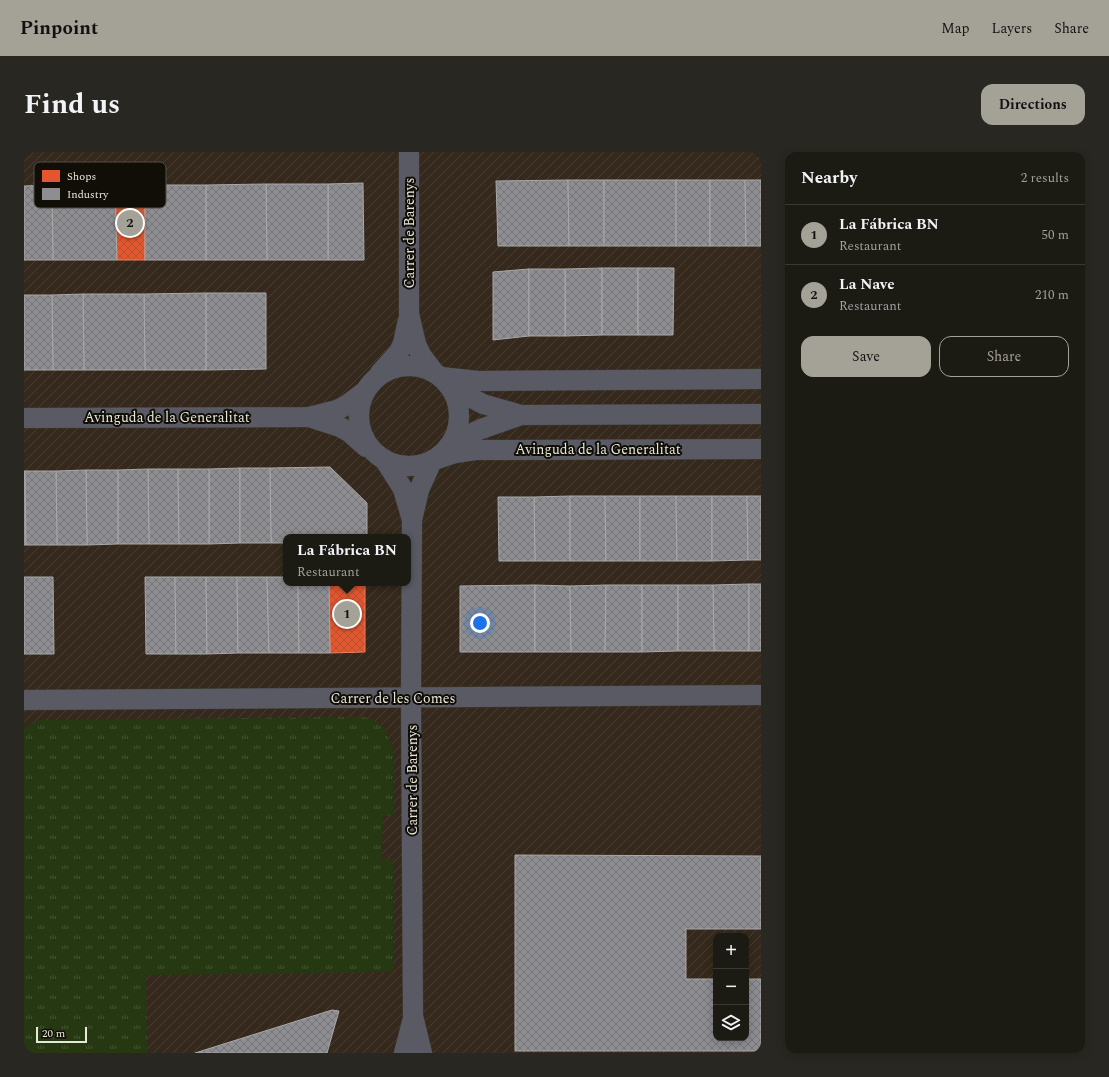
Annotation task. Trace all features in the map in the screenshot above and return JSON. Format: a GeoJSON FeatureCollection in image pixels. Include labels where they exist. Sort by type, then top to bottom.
{"type":"FeatureCollection","features":[{"type":"Feature","properties":{"kind":"street","name":"Carrer de Barenys"},"geometry":{"type":"LineString","coordinates":[[370,385],[399,352],[403,343],[409,314],[409,152]]}},
{"type":"Feature","properties":{"kind":"street","name":"Carrer de Barenys"},"geometry":{"type":"LineString","coordinates":[[409,314],[416,344],[421,355],[440,377]]}},
{"type":"Feature","properties":{"kind":"street"},"geometry":{"type":"LineString","coordinates":[[521,415],[481,429],[464,437],[422,466],[406,467],[391,464],[380,458],[365,442],[359,426],[359,408],[370,385],[388,370],[404,366],[420,367],[440,377],[464,394],[483,404],[521,415],[761,414]]}},
{"type":"Feature","properties":{"kind":"street"},"geometry":{"type":"LineString","coordinates":[[440,377],[478,381],[761,379]]}},
{"type":"Feature","properties":{"kind":"street"},"geometry":{"type":"LineString","coordinates":[[440,377],[456,397],[460,414],[458,430],[440,455]]}},
{"type":"Feature","properties":{"kind":"street","name":"Avinguda de la Generalitat"},"geometry":{"type":"LineString","coordinates":[[24,418],[309,416],[338,410],[347,405],[370,385]]}},
{"type":"Feature","properties":{"kind":"street","name":"Avinguda de la Generalitat"},"geometry":{"type":"LineString","coordinates":[[309,416],[340,427],[349,432],[380,458]]}},
{"type":"Feature","properties":{"kind":"street","name":"Avinguda de la Generalitat"},"geometry":{"type":"LineString","coordinates":[[440,455],[475,450],[761,449]]}},
{"type":"Feature","properties":{"kind":"street","name":"Carrer de Barenys"},"geometry":{"type":"LineString","coordinates":[[422,1053],[413,1016],[411,698],[412,520],[419,490],[440,455]]}},
{"type":"Feature","properties":{"kind":"street","name":"Carrer de Barenys"},"geometry":{"type":"LineString","coordinates":[[380,458],[403,489],[412,520]]}},
{"type":"Feature","properties":{"kind":"street","name":"Carrer de les Comes"},"geometry":{"type":"LineString","coordinates":[[24,700],[761,695]]}},
{"type":"Feature","properties":{"kind":"street","name":"Carrer de Barenys"},"geometry":{"type":"LineString","coordinates":[[404,1053],[413,1016]]}},
{"type":"Feature","properties":{"kind":"shaded area"},"geometry":{"type":"Polygon","coordinates":[[[24,152],[761,152],[761,1053],[24,1053],[24,152]]]}},
{"type":"Feature","properties":{"kind":"green space"},"geometry":{"type":"Polygon","coordinates":[[[364,717],[380,724],[385,730],[393,747],[393,816],[383,816],[382,859],[393,859],[393,972],[146,975],[147,1053],[24,1053],[24,729],[32,723],[40,720],[364,717]]]}},
{"type":"Feature","properties":{"kind":"building: Shops"},"geometry":{"type":"Polygon","coordinates":[[[116,208],[145,208],[145,260],[117,260],[116,208]]]}},
{"type":"Feature","properties":{"kind":"building: Shops"},"geometry":{"type":"Polygon","coordinates":[[[329,586],[365,586],[365,652],[330,653],[329,586]]]}},
{"type":"Feature","properties":{"kind":"building: Industry"},"geometry":{"type":"Polygon","coordinates":[[[568,180],[569,246],[498,246],[496,181],[568,180]]]}},
{"type":"Feature","properties":{"kind":"building: Industry"},"geometry":{"type":"Polygon","coordinates":[[[568,180],[604,180],[604,246],[569,246],[568,180]]]}},
{"type":"Feature","properties":{"kind":"building: Industry"},"geometry":{"type":"Polygon","coordinates":[[[604,180],[676,180],[676,246],[604,246],[604,180]]]}},
{"type":"Feature","properties":{"kind":"building: Industry"},"geometry":{"type":"Polygon","coordinates":[[[676,180],[710,180],[710,246],[676,246],[676,180]]]}},
{"type":"Feature","properties":{"kind":"building: Industry"},"geometry":{"type":"Polygon","coordinates":[[[710,180],[745,180],[746,246],[710,246],[710,180]]]}},
{"type":"Feature","properties":{"kind":"building: Industry"},"geometry":{"type":"Polygon","coordinates":[[[745,180],[761,180],[761,246],[746,246],[745,180]]]}},
{"type":"Feature","properties":{"kind":"building: Industry"},"geometry":{"type":"Polygon","coordinates":[[[363,183],[364,260],[328,260],[328,184],[363,183]]]}},
{"type":"Feature","properties":{"kind":"building: Industry"},"geometry":{"type":"Polygon","coordinates":[[[266,184],[328,184],[328,260],[267,260],[266,184]]]}},
{"type":"Feature","properties":{"kind":"building: Industry"},"geometry":{"type":"Polygon","coordinates":[[[266,184],[267,260],[206,260],[206,185],[266,184]]]}},
{"type":"Feature","properties":{"kind":"building: Industry"},"geometry":{"type":"Polygon","coordinates":[[[166,185],[206,185],[206,260],[145,260],[145,208],[166,208],[166,185]]]}},
{"type":"Feature","properties":{"kind":"building: Industry"},"geometry":{"type":"Polygon","coordinates":[[[24,186],[34,186],[34,208],[52,208],[53,260],[24,260],[24,186]]]}},
{"type":"Feature","properties":{"kind":"building: Industry"},"geometry":{"type":"Polygon","coordinates":[[[52,208],[116,208],[117,260],[53,260],[52,208]]]}},
{"type":"Feature","properties":{"kind":"building: Industry"},"geometry":{"type":"Polygon","coordinates":[[[602,268],[602,335],[565,336],[565,269],[602,268]]]}},
{"type":"Feature","properties":{"kind":"building: Industry"},"geometry":{"type":"Polygon","coordinates":[[[602,268],[638,268],[638,335],[602,335],[602,268]]]}},
{"type":"Feature","properties":{"kind":"building: Industry"},"geometry":{"type":"Polygon","coordinates":[[[638,268],[674,268],[673,335],[638,335],[638,268]]]}},
{"type":"Feature","properties":{"kind":"building: Industry"},"geometry":{"type":"Polygon","coordinates":[[[529,269],[529,336],[493,340],[493,272],[529,269]]]}},
{"type":"Feature","properties":{"kind":"building: Industry"},"geometry":{"type":"Polygon","coordinates":[[[529,269],[565,269],[565,336],[529,336],[529,269]]]}},
{"type":"Feature","properties":{"kind":"building: Industry"},"geometry":{"type":"Polygon","coordinates":[[[206,293],[266,293],[266,369],[206,370],[206,293]]]}},
{"type":"Feature","properties":{"kind":"building: Industry"},"geometry":{"type":"Polygon","coordinates":[[[206,293],[206,370],[145,370],[144,294],[206,293]]]}},
{"type":"Feature","properties":{"kind":"building: Industry"},"geometry":{"type":"Polygon","coordinates":[[[83,294],[144,294],[145,370],[84,370],[83,294]]]}},
{"type":"Feature","properties":{"kind":"building: Industry"},"geometry":{"type":"Polygon","coordinates":[[[83,294],[84,370],[53,370],[52,295],[83,294]]]}},
{"type":"Feature","properties":{"kind":"building: Industry"},"geometry":{"type":"Polygon","coordinates":[[[24,295],[52,295],[53,370],[24,370],[24,295]]]}},
{"type":"Feature","properties":{"kind":"building: Industry"},"geometry":{"type":"Polygon","coordinates":[[[330,467],[367,503],[367,534],[283,534],[283,543],[271,543],[270,468],[330,467]]]}},
{"type":"Feature","properties":{"kind":"building: Industry"},"geometry":{"type":"Polygon","coordinates":[[[240,468],[240,543],[209,544],[209,469],[240,468]]]}},
{"type":"Feature","properties":{"kind":"building: Industry"},"geometry":{"type":"Polygon","coordinates":[[[240,468],[270,468],[271,543],[240,543],[240,468]]]}},
{"type":"Feature","properties":{"kind":"building: Industry"},"geometry":{"type":"Polygon","coordinates":[[[148,469],[178,469],[179,544],[149,544],[148,469]]]}},
{"type":"Feature","properties":{"kind":"building: Industry"},"geometry":{"type":"Polygon","coordinates":[[[148,469],[149,544],[118,544],[118,470],[148,469]]]}},
{"type":"Feature","properties":{"kind":"building: Industry"},"geometry":{"type":"Polygon","coordinates":[[[178,469],[209,469],[209,544],[179,544],[178,469]]]}},
{"type":"Feature","properties":{"kind":"building: Industry"},"geometry":{"type":"Polygon","coordinates":[[[86,470],[118,470],[118,544],[87,545],[86,470]]]}},
{"type":"Feature","properties":{"kind":"building: Industry"},"geometry":{"type":"Polygon","coordinates":[[[86,470],[87,545],[57,545],[56,471],[86,470]]]}},
{"type":"Feature","properties":{"kind":"building: Industry"},"geometry":{"type":"Polygon","coordinates":[[[25,471],[26,545],[24,545],[25,471]]]}},
{"type":"Feature","properties":{"kind":"building: Industry"},"geometry":{"type":"Polygon","coordinates":[[[25,471],[56,471],[57,545],[26,545],[25,471]]]}},
{"type":"Feature","properties":{"kind":"building: Industry"},"geometry":{"type":"Polygon","coordinates":[[[570,496],[570,561],[535,561],[534,497],[570,496]]]}},
{"type":"Feature","properties":{"kind":"building: Industry"},"geometry":{"type":"Polygon","coordinates":[[[570,496],[605,496],[606,561],[570,561],[570,496]]]}},
{"type":"Feature","properties":{"kind":"building: Industry"},"geometry":{"type":"Polygon","coordinates":[[[605,496],[640,496],[640,561],[606,561],[605,496]]]}},
{"type":"Feature","properties":{"kind":"building: Industry"},"geometry":{"type":"Polygon","coordinates":[[[640,496],[676,496],[677,561],[640,561],[640,496]]]}},
{"type":"Feature","properties":{"kind":"building: Industry"},"geometry":{"type":"Polygon","coordinates":[[[676,496],[712,496],[712,561],[677,561],[676,496]]]}},
{"type":"Feature","properties":{"kind":"building: Industry"},"geometry":{"type":"Polygon","coordinates":[[[712,496],[747,496],[748,560],[712,561],[712,496]]]}},
{"type":"Feature","properties":{"kind":"building: Industry"},"geometry":{"type":"Polygon","coordinates":[[[747,496],[761,496],[761,560],[748,560],[747,496]]]}},
{"type":"Feature","properties":{"kind":"building: Industry"},"geometry":{"type":"Polygon","coordinates":[[[498,497],[534,497],[535,561],[499,561],[498,497]]]}},
{"type":"Feature","properties":{"kind":"building: Industry"},"geometry":{"type":"Polygon","coordinates":[[[24,577],[53,577],[54,654],[24,654],[24,577]]]}},
{"type":"Feature","properties":{"kind":"building: Industry"},"geometry":{"type":"Polygon","coordinates":[[[145,577],[175,577],[176,654],[146,654],[145,577]]]}},
{"type":"Feature","properties":{"kind":"building: Industry"},"geometry":{"type":"Polygon","coordinates":[[[175,577],[206,577],[207,654],[176,654],[175,577]]]}},
{"type":"Feature","properties":{"kind":"building: Industry"},"geometry":{"type":"Polygon","coordinates":[[[206,577],[237,577],[238,653],[207,654],[206,577]]]}},
{"type":"Feature","properties":{"kind":"building: Industry"},"geometry":{"type":"Polygon","coordinates":[[[237,577],[267,577],[269,653],[238,653],[237,577]]]}},
{"type":"Feature","properties":{"kind":"building: Industry"},"geometry":{"type":"Polygon","coordinates":[[[267,577],[283,577],[283,586],[298,586],[299,653],[269,653],[267,577]]]}},
{"type":"Feature","properties":{"kind":"building: Industry"},"geometry":{"type":"Polygon","coordinates":[[[749,584],[749,651],[714,651],[713,585],[749,584]]]}},
{"type":"Feature","properties":{"kind":"building: Industry"},"geometry":{"type":"Polygon","coordinates":[[[749,584],[761,584],[761,651],[749,651],[749,584]]]}},
{"type":"Feature","properties":{"kind":"building: Industry"},"geometry":{"type":"Polygon","coordinates":[[[535,585],[535,652],[460,652],[460,586],[535,585]]]}},
{"type":"Feature","properties":{"kind":"building: Industry"},"geometry":{"type":"Polygon","coordinates":[[[535,585],[570,586],[571,652],[535,652],[535,585]]]}},
{"type":"Feature","properties":{"kind":"building: Industry"},"geometry":{"type":"Polygon","coordinates":[[[606,585],[605,652],[571,652],[570,586],[606,585]]]}},
{"type":"Feature","properties":{"kind":"building: Industry"},"geometry":{"type":"Polygon","coordinates":[[[606,585],[642,585],[642,652],[605,652],[606,585]]]}},
{"type":"Feature","properties":{"kind":"building: Industry"},"geometry":{"type":"Polygon","coordinates":[[[642,585],[678,585],[678,651],[642,652],[642,585]]]}},
{"type":"Feature","properties":{"kind":"building: Industry"},"geometry":{"type":"Polygon","coordinates":[[[678,585],[713,585],[714,651],[678,651],[678,585]]]}},
{"type":"Feature","properties":{"kind":"building: Industry"},"geometry":{"type":"Polygon","coordinates":[[[298,586],[329,586],[330,653],[299,653],[298,586]]]}},
{"type":"Feature","properties":{"kind":"building: Industry"},"geometry":{"type":"Polygon","coordinates":[[[515,855],[761,856],[761,929],[686,929],[686,979],[713,979],[713,1041],[749,1041],[749,979],[761,979],[761,1051],[515,1051],[515,855]]]}},
{"type":"Feature","properties":{"kind":"building: Industry"},"geometry":{"type":"Polygon","coordinates":[[[332,1010],[339,1011],[327,1053],[195,1053],[332,1010]]]}},
{"type":"Feature","properties":{"kind":"place","name":"La Nave"},"geometry":{"type":"Point","coordinates":[130,223]}},
{"type":"Feature","properties":{"kind":"place","name":"La Fábrica BN"},"geometry":{"type":"Point","coordinates":[347,614]}}]}
